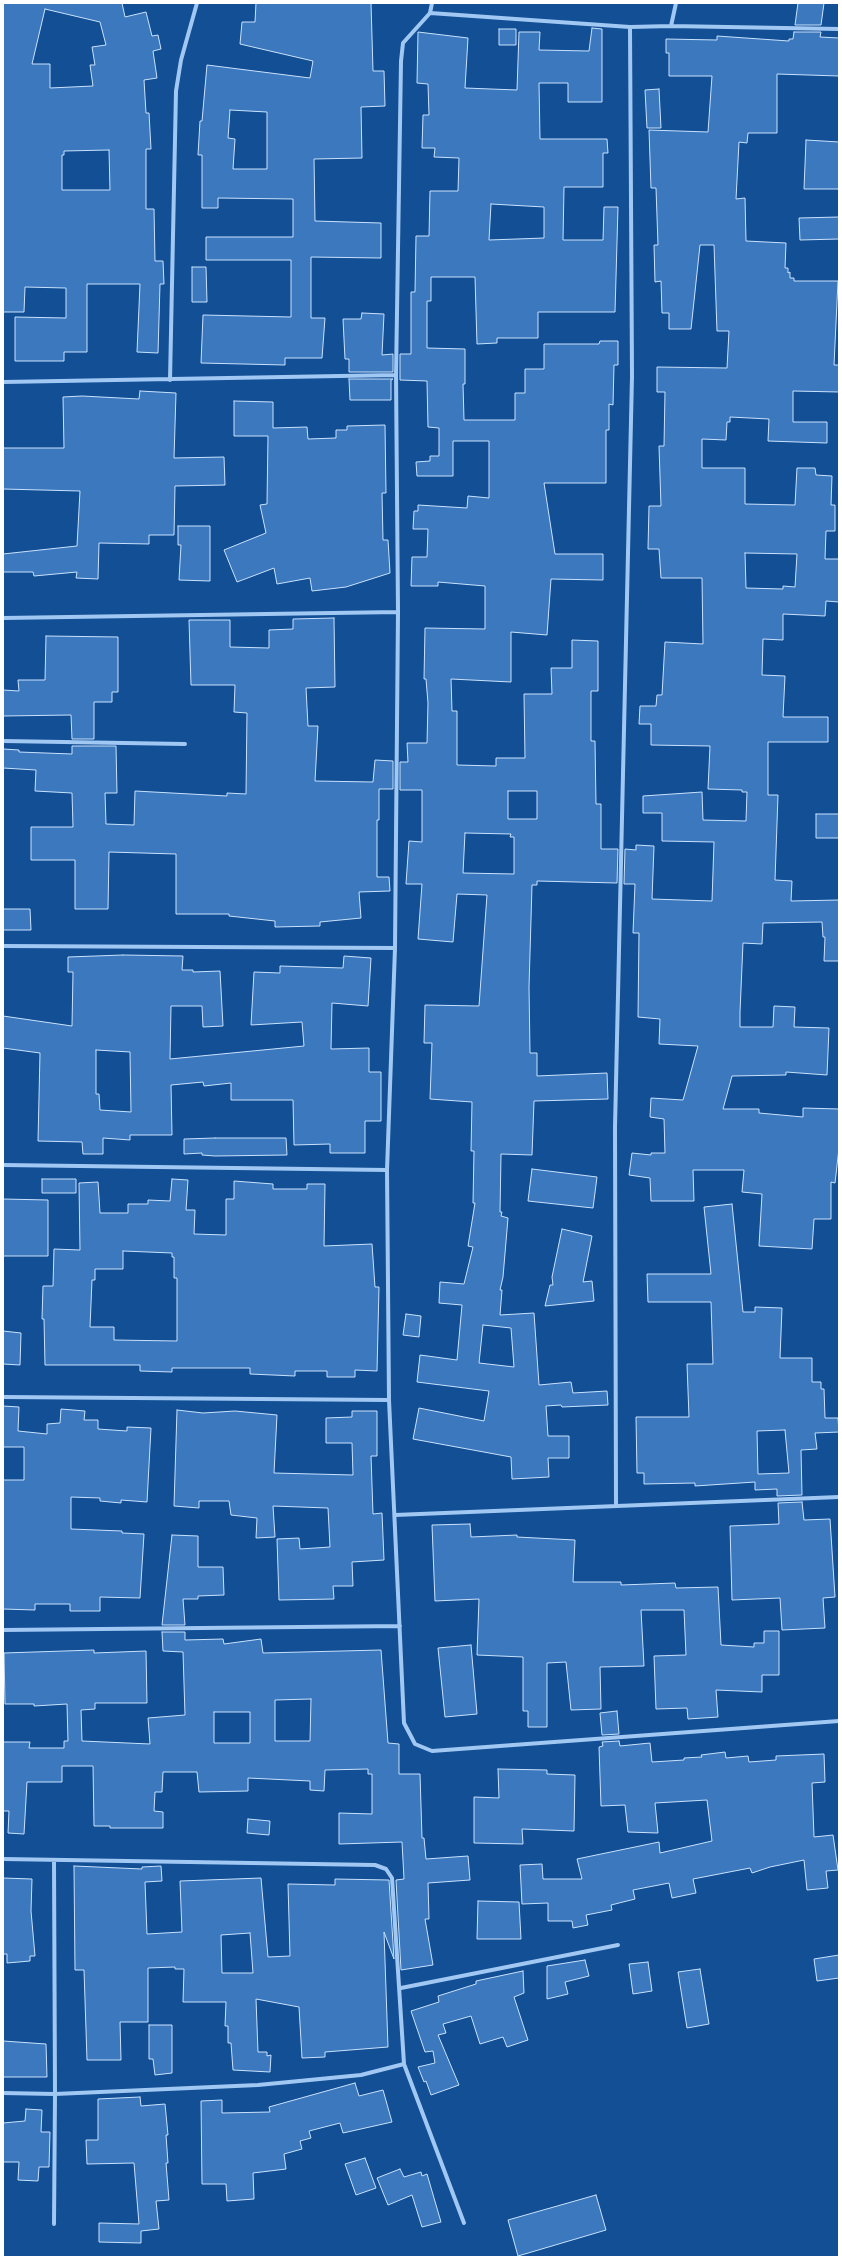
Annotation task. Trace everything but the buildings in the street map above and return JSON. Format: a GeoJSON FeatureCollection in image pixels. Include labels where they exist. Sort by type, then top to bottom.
{"type":"FeatureCollection","features":[{"type":"Feature","properties":{"kind":"street"},"geometry":{"type":"LineString","coordinates":[[170,380],[176,91],[181,60],[197,3]]}},
{"type":"Feature","properties":{"kind":"street"},"geometry":{"type":"LineString","coordinates":[[432,3],[430,13],[403,43],[401,61],[396,374],[398,612],[395,948],[387,1170],[389,1400],[404,1724],[415,1744],[432,1751],[839,1721]]}},
{"type":"Feature","properties":{"kind":"street"},"geometry":{"type":"LineString","coordinates":[[671,26],[676,3]]}},
{"type":"Feature","properties":{"kind":"street"},"geometry":{"type":"LineString","coordinates":[[430,13],[630,27],[671,26],[839,29]]}},
{"type":"Feature","properties":{"kind":"street"},"geometry":{"type":"LineString","coordinates":[[616,1505],[615,1127],[632,376],[630,27]]}},
{"type":"Feature","properties":{"kind":"street"},"geometry":{"type":"LineString","coordinates":[[3,382],[170,380],[396,374]]}},
{"type":"Feature","properties":{"kind":"street"},"geometry":{"type":"LineString","coordinates":[[3,618],[398,612]]}},
{"type":"Feature","properties":{"kind":"street"},"geometry":{"type":"LineString","coordinates":[[3,741],[184,744]]}},
{"type":"Feature","properties":{"kind":"street"},"geometry":{"type":"LineString","coordinates":[[3,946],[395,948]]}},
{"type":"Feature","properties":{"kind":"street"},"geometry":{"type":"LineString","coordinates":[[3,1165],[387,1170]]}},
{"type":"Feature","properties":{"kind":"street"},"geometry":{"type":"LineString","coordinates":[[3,1397],[389,1400]]}},
{"type":"Feature","properties":{"kind":"street"},"geometry":{"type":"LineString","coordinates":[[395,1515],[839,1497]]}},
{"type":"Feature","properties":{"kind":"street"},"geometry":{"type":"LineString","coordinates":[[3,1630],[400,1626]]}},
{"type":"Feature","properties":{"kind":"street"},"geometry":{"type":"LineString","coordinates":[[3,1859],[375,1865],[386,1869],[392,1878],[401,1988],[404,2064],[464,2223]]}},
{"type":"Feature","properties":{"kind":"street"},"geometry":{"type":"LineString","coordinates":[[54,1860],[56,2094],[54,2224]]}},
{"type":"Feature","properties":{"kind":"street"},"geometry":{"type":"LineString","coordinates":[[401,1988],[618,1945]]}},
{"type":"Feature","properties":{"kind":"street"},"geometry":{"type":"LineString","coordinates":[[3,2093],[56,2094],[258,2086],[361,2075],[404,2064]]}}]}
